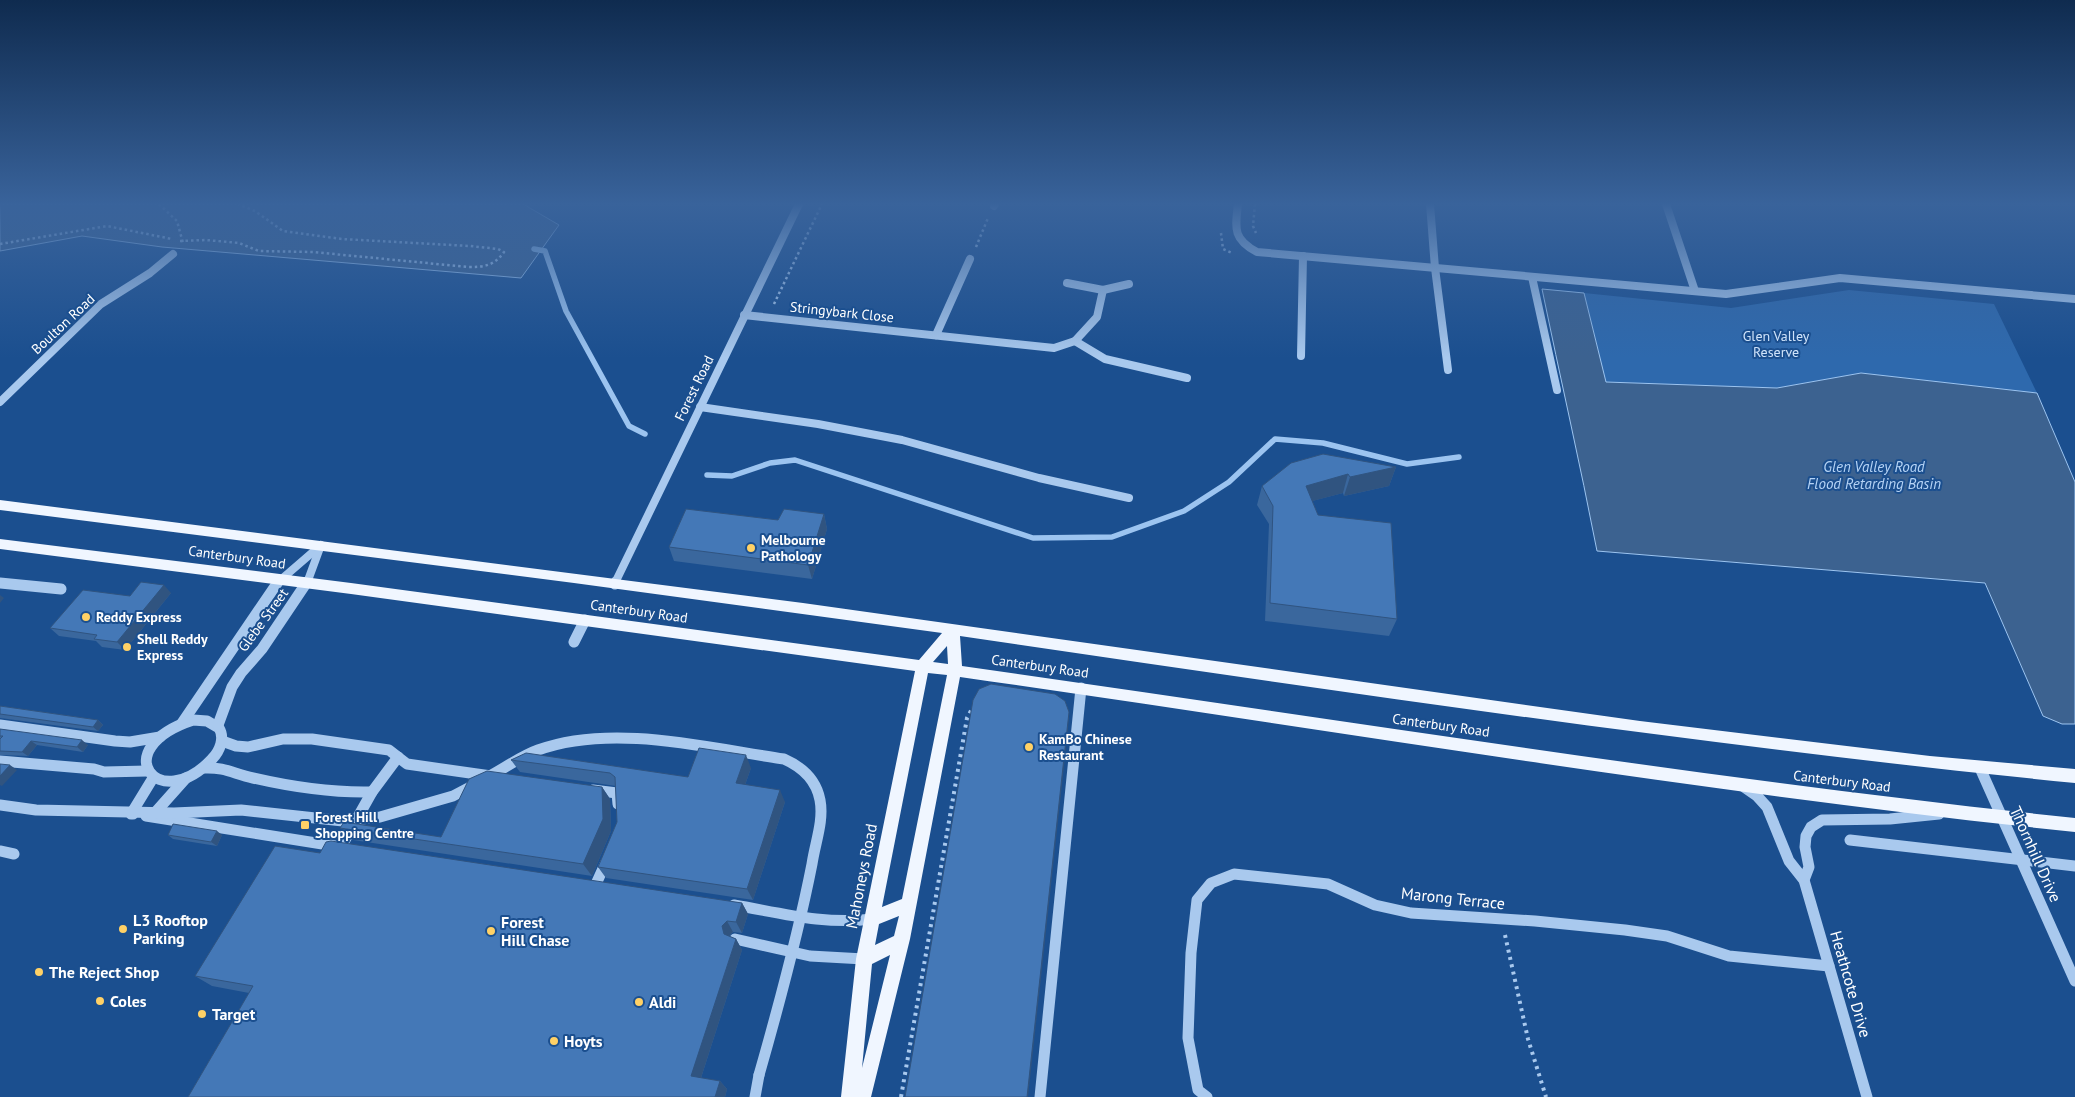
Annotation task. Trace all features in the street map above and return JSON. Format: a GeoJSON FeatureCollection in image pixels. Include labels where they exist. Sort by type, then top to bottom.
{"type":"FeatureCollection","features":[{"type":"Feature","properties":{"kind":"main road","name":"Canterbury Road"},"geometry":{"type":"LineString","coordinates":[[1,508],[321,545],[953,629],[1409,696],[1980,768],[2075,776]]}},
{"type":"Feature","properties":{"kind":"main road","name":"Canterbury Road"},"geometry":{"type":"LineString","coordinates":[[0,544],[280,579],[923,665],[1741,785],[2002,818],[2075,825]]}},
{"type":"Feature","properties":{"kind":"main road"},"geometry":{"type":"LineString","coordinates":[[923,665],[953,629]]}},
{"type":"Feature","properties":{"kind":"main road"},"geometry":{"type":"LineString","coordinates":[[862,1097],[873,1060],[901,941],[955,670],[953,629]]}},
{"type":"Feature","properties":{"kind":"main road","name":"Mahoneys Road"},"geometry":{"type":"LineString","coordinates":[[850,1097],[864,959],[923,665]]}},
{"type":"Feature","properties":{"kind":"main road"},"geometry":{"type":"LineString","coordinates":[[872,919],[909,904]]}},
{"type":"Feature","properties":{"kind":"main road"},"geometry":{"type":"LineString","coordinates":[[864,959],[901,941]]}},
{"type":"Feature","properties":{"kind":"street","name":"Boulton Road"},"geometry":{"type":"LineString","coordinates":[[0,402],[101,304],[150,273],[172,255]]}},
{"type":"Feature","properties":{"kind":"street","name":"Forest Road"},"geometry":{"type":"LineString","coordinates":[[615,584],[774,255]]}},
{"type":"Feature","properties":{"kind":"street"},"geometry":{"type":"LineString","coordinates":[[1294,255],[1726,294],[1840,278],[2075,299]]}},
{"type":"Feature","properties":{"kind":"street"},"geometry":{"type":"LineString","coordinates":[[1434,255],[1448,370]]}},
{"type":"Feature","properties":{"kind":"street"},"geometry":{"type":"LineString","coordinates":[[1683,255],[1695,291]]}},
{"type":"Feature","properties":{"kind":"street"},"geometry":{"type":"LineString","coordinates":[[1301,356],[1303,256]]}},
{"type":"Feature","properties":{"kind":"street"},"geometry":{"type":"LineString","coordinates":[[936,335],[970,259]]}},
{"type":"Feature","properties":{"kind":"street"},"geometry":{"type":"LineString","coordinates":[[1532,277],[1558,390]]}},
{"type":"Feature","properties":{"kind":"street"},"geometry":{"type":"LineString","coordinates":[[1067,283],[1103,290],[1129,284]]}},
{"type":"Feature","properties":{"kind":"street"},"geometry":{"type":"LineString","coordinates":[[1103,290],[1097,317],[1075,341],[1105,359],[1186,378]]}},
{"type":"Feature","properties":{"kind":"street","name":"Stringybark Close"},"geometry":{"type":"LineString","coordinates":[[744,315],[1054,348],[1075,341]]}},
{"type":"Feature","properties":{"kind":"street"},"geometry":{"type":"LineString","coordinates":[[700,407],[818,424],[902,440],[1039,478],[1130,498]]}},
{"type":"Feature","properties":{"kind":"street","name":"Glebe Street"},"geometry":{"type":"LineString","coordinates":[[182,723],[280,579],[321,545]]}},
{"type":"Feature","properties":{"kind":"street","name":"Glebe Street"},"geometry":{"type":"LineString","coordinates":[[218,726],[232,687],[241,673],[262,649],[307,583],[321,545]]}},
{"type":"Feature","properties":{"kind":"street"},"geometry":{"type":"LineString","coordinates":[[0,583],[61,589]]}},
{"type":"Feature","properties":{"kind":"street"},"geometry":{"type":"LineString","coordinates":[[574,642],[585,620]]}},
{"type":"Feature","properties":{"kind":"street"},"geometry":{"type":"LineString","coordinates":[[1040,1097],[1081,688]]}},
{"type":"Feature","properties":{"kind":"street"},"geometry":{"type":"LineString","coordinates":[[0,761],[94,769],[104,772],[150,774],[162,781],[173,781],[186,778],[204,768],[213,759],[222,741],[222,732],[218,726],[203,720],[182,723],[160,737],[147,755],[146,764],[150,774],[131,814],[346,848],[372,792],[398,757]]}},
{"type":"Feature","properties":{"kind":"street"},"geometry":{"type":"LineString","coordinates":[[0,725],[130,742],[160,737]]}},
{"type":"Feature","properties":{"kind":"street"},"geometry":{"type":"LineString","coordinates":[[222,741],[236,746],[248,747],[284,739],[312,739],[389,750],[407,764],[510,779]]}},
{"type":"Feature","properties":{"kind":"street"},"geometry":{"type":"LineString","coordinates":[[0,805],[36,810],[96,810],[174,814],[241,810],[342,821],[380,817],[453,796],[539,750],[565,742],[621,740],[657,742],[784,760],[797,764],[806,771],[818,793],[821,814],[806,893],[754,1097]]}},
{"type":"Feature","properties":{"kind":"street"},"geometry":{"type":"LineString","coordinates":[[204,768],[219,767],[252,778],[340,793],[372,792]]}},
{"type":"Feature","properties":{"kind":"street","name":"Thornhill Drive"},"geometry":{"type":"LineString","coordinates":[[1980,768],[2075,981]]}},
{"type":"Feature","properties":{"kind":"street"},"geometry":{"type":"LineString","coordinates":[[151,817],[186,778]]}},
{"type":"Feature","properties":{"kind":"street","name":"Heathcote Drive"},"geometry":{"type":"LineString","coordinates":[[1741,785],[1758,796],[1767,807],[1780,833],[1788,861],[1804,880],[1867,1097]]}},
{"type":"Feature","properties":{"kind":"street"},"geometry":{"type":"LineString","coordinates":[[578,788],[617,793],[618,813]]}},
{"type":"Feature","properties":{"kind":"street","name":"Heathcote Drive"},"geometry":{"type":"LineString","coordinates":[[1804,880],[1809,867],[1805,847],[1806,836],[1812,827],[1822,820],[1890,820],[1956,812]]}},
{"type":"Feature","properties":{"kind":"street"},"geometry":{"type":"LineString","coordinates":[[1850,840],[2075,866]]}},
{"type":"Feature","properties":{"kind":"street"},"geometry":{"type":"LineString","coordinates":[[596,884],[612,848]]}},
{"type":"Feature","properties":{"kind":"street"},"geometry":{"type":"LineString","coordinates":[[0,852],[14,854]]}},
{"type":"Feature","properties":{"kind":"street","name":"Marong Terrace"},"geometry":{"type":"LineString","coordinates":[[1207,1097],[1198,1090],[1188,1038],[1191,953],[1198,900],[1211,883],[1234,874],[1328,884],[1375,905],[1411,913],[1535,921],[1625,930],[1667,936],[1729,956],[1829,966]]}},
{"type":"Feature","properties":{"kind":"street"},"geometry":{"type":"LineString","coordinates":[[734,938],[810,956],[864,959]]}},
{"type":"Feature","properties":{"kind":"lane"},"geometry":{"type":"LineString","coordinates":[[718,902],[825,921],[846,922],[872,919]]}},
{"type":"Feature","properties":{"kind":"path"},"geometry":{"type":"LineString","coordinates":[[346,255],[468,267],[489,267],[498,261],[502,255]]}},
{"type":"Feature","properties":{"kind":"path"},"geometry":{"type":"LineString","coordinates":[[772,309],[798,255]]}},
{"type":"Feature","properties":{"kind":"path"},"geometry":{"type":"LineString","coordinates":[[970,259],[972,255]]}},
{"type":"Feature","properties":{"kind":"path"},"geometry":{"type":"LineString","coordinates":[[901,1097],[967,718],[976,704]]}},
{"type":"Feature","properties":{"kind":"path"},"geometry":{"type":"LineString","coordinates":[[1502,920],[1528,1039],[1546,1097]]}},
{"type":"Feature","properties":{"kind":"green space","name":"Glen Valley Reserve"},"geometry":{"type":"Polygon","coordinates":[[[1849,290],[1994,304],[2037,393],[1861,373],[1777,388],[1605,382],[1584,293],[1731,308],[1849,290]]]}},
{"type":"Feature","properties":{"kind":"water"},"geometry":{"type":"Polygon","coordinates":[[[257,255],[537,255],[521,278],[257,255]]]}},
{"type":"Feature","properties":{"kind":"water","name":"Glen Valley Road Flood Retarding Basin"},"geometry":{"type":"Polygon","coordinates":[[[1542,289],[1584,293],[1606,382],[1777,388],[1861,373],[2037,393],[2075,482],[2075,724],[2062,724],[2043,716],[1985,583],[1597,551],[1542,289]]]}},
{"type":"Feature","properties":{"kind":"building"},"geometry":{"type":"Polygon","coordinates":[[[1323,454],[1396,467],[1350,477],[1348,474],[1306,486],[1318,515],[1391,523],[1397,619],[1270,603],[1273,506],[1262,486],[1291,463],[1323,454]]]}},
{"type":"Feature","properties":{"kind":"building","name":"Melbourne Pathology"},"geometry":{"type":"Polygon","coordinates":[[[686,509],[778,520],[784,509],[824,514],[808,565],[669,547],[686,509]]]}},
{"type":"Feature","properties":{"kind":"building"},"geometry":{"type":"Polygon","coordinates":[[[141,582],[164,585],[117,642],[94,639],[97,635],[50,628],[83,590],[130,596],[141,582]]]}},
{"type":"Feature","properties":{"kind":"building"},"geometry":{"type":"Polygon","coordinates":[[[991,684],[1055,694],[1065,701],[1069,712],[1027,1097],[905,1097],[973,700],[979,689],[991,684]]]}},
{"type":"Feature","properties":{"kind":"building"},"geometry":{"type":"Polygon","coordinates":[[[0,706],[98,720],[93,727],[0,714],[0,706]]]}},
{"type":"Feature","properties":{"kind":"building"},"geometry":{"type":"Polygon","coordinates":[[[0,729],[82,740],[77,747],[31,741],[22,752],[0,751],[0,739],[3,736],[0,736],[0,729]]]}},
{"type":"Feature","properties":{"kind":"building"},"geometry":{"type":"Polygon","coordinates":[[[699,748],[746,755],[736,783],[780,790],[747,889],[598,867],[617,822],[615,777],[610,773],[511,760],[526,753],[688,777],[699,748]]]}},
{"type":"Feature","properties":{"kind":"building"},"geometry":{"type":"Polygon","coordinates":[[[0,764],[10,765],[0,776],[0,764]]]}},
{"type":"Feature","properties":{"kind":"building"},"geometry":{"type":"Polygon","coordinates":[[[487,771],[602,787],[603,819],[583,864],[340,828],[344,822],[441,837],[469,779],[487,771]]]}},
{"type":"Feature","properties":{"kind":"building"},"geometry":{"type":"Polygon","coordinates":[[[173,824],[217,831],[211,842],[168,835],[173,824]]]}},
{"type":"Feature","properties":{"kind":"building","name":"Forest Hill Chase"},"geometry":{"type":"Polygon","coordinates":[[[331,841],[742,903],[736,922],[727,921],[722,926],[724,934],[736,939],[691,1076],[720,1081],[715,1097],[188,1097],[253,986],[195,976],[275,846],[320,853],[326,842],[331,841]]]}},
{"type":"Feature","properties":{"kind":"waterway"},"geometry":{"type":"LineString","coordinates":[[546,255],[566,311],[629,426],[645,434]]}},
{"type":"Feature","properties":{"kind":"waterway"},"geometry":{"type":"LineString","coordinates":[[707,475],[732,476],[770,463],[795,460],[1033,538],[1112,537],[1184,511],[1229,482],[1275,439],[1323,443],[1407,464],[1459,457]]}},
{"type":"Feature","properties":{"kind":"place","name":"Melbourne Pathology"},"geometry":{"type":"Point","coordinates":[751,548]}},
{"type":"Feature","properties":{"kind":"place","name":"Reddy Express"},"geometry":{"type":"Point","coordinates":[86,617]}},
{"type":"Feature","properties":{"kind":"place","name":"Shell Reddy Express"},"geometry":{"type":"Point","coordinates":[127,647]}},
{"type":"Feature","properties":{"kind":"place","name":"KamBo Chinese Restaurant"},"geometry":{"type":"Point","coordinates":[1029,747]}},
{"type":"Feature","properties":{"kind":"place","name":"Forest Hill Shopping Centre"},"geometry":{"type":"Point","coordinates":[305,825]}},
{"type":"Feature","properties":{"kind":"place","name":"L3 Rooftop Parking"},"geometry":{"type":"Point","coordinates":[123,929]}},
{"type":"Feature","properties":{"kind":"place","name":"Forest Hill Chase"},"geometry":{"type":"Point","coordinates":[491,931]}},
{"type":"Feature","properties":{"kind":"place","name":"The Reject Shop"},"geometry":{"type":"Point","coordinates":[39,972]}},
{"type":"Feature","properties":{"kind":"place","name":"Coles"},"geometry":{"type":"Point","coordinates":[100,1001]}},
{"type":"Feature","properties":{"kind":"place","name":"Aldi"},"geometry":{"type":"Point","coordinates":[639,1002]}},
{"type":"Feature","properties":{"kind":"place","name":"Target"},"geometry":{"type":"Point","coordinates":[202,1014]}},
{"type":"Feature","properties":{"kind":"place","name":"Hoyts"},"geometry":{"type":"Point","coordinates":[554,1041]}}]}
